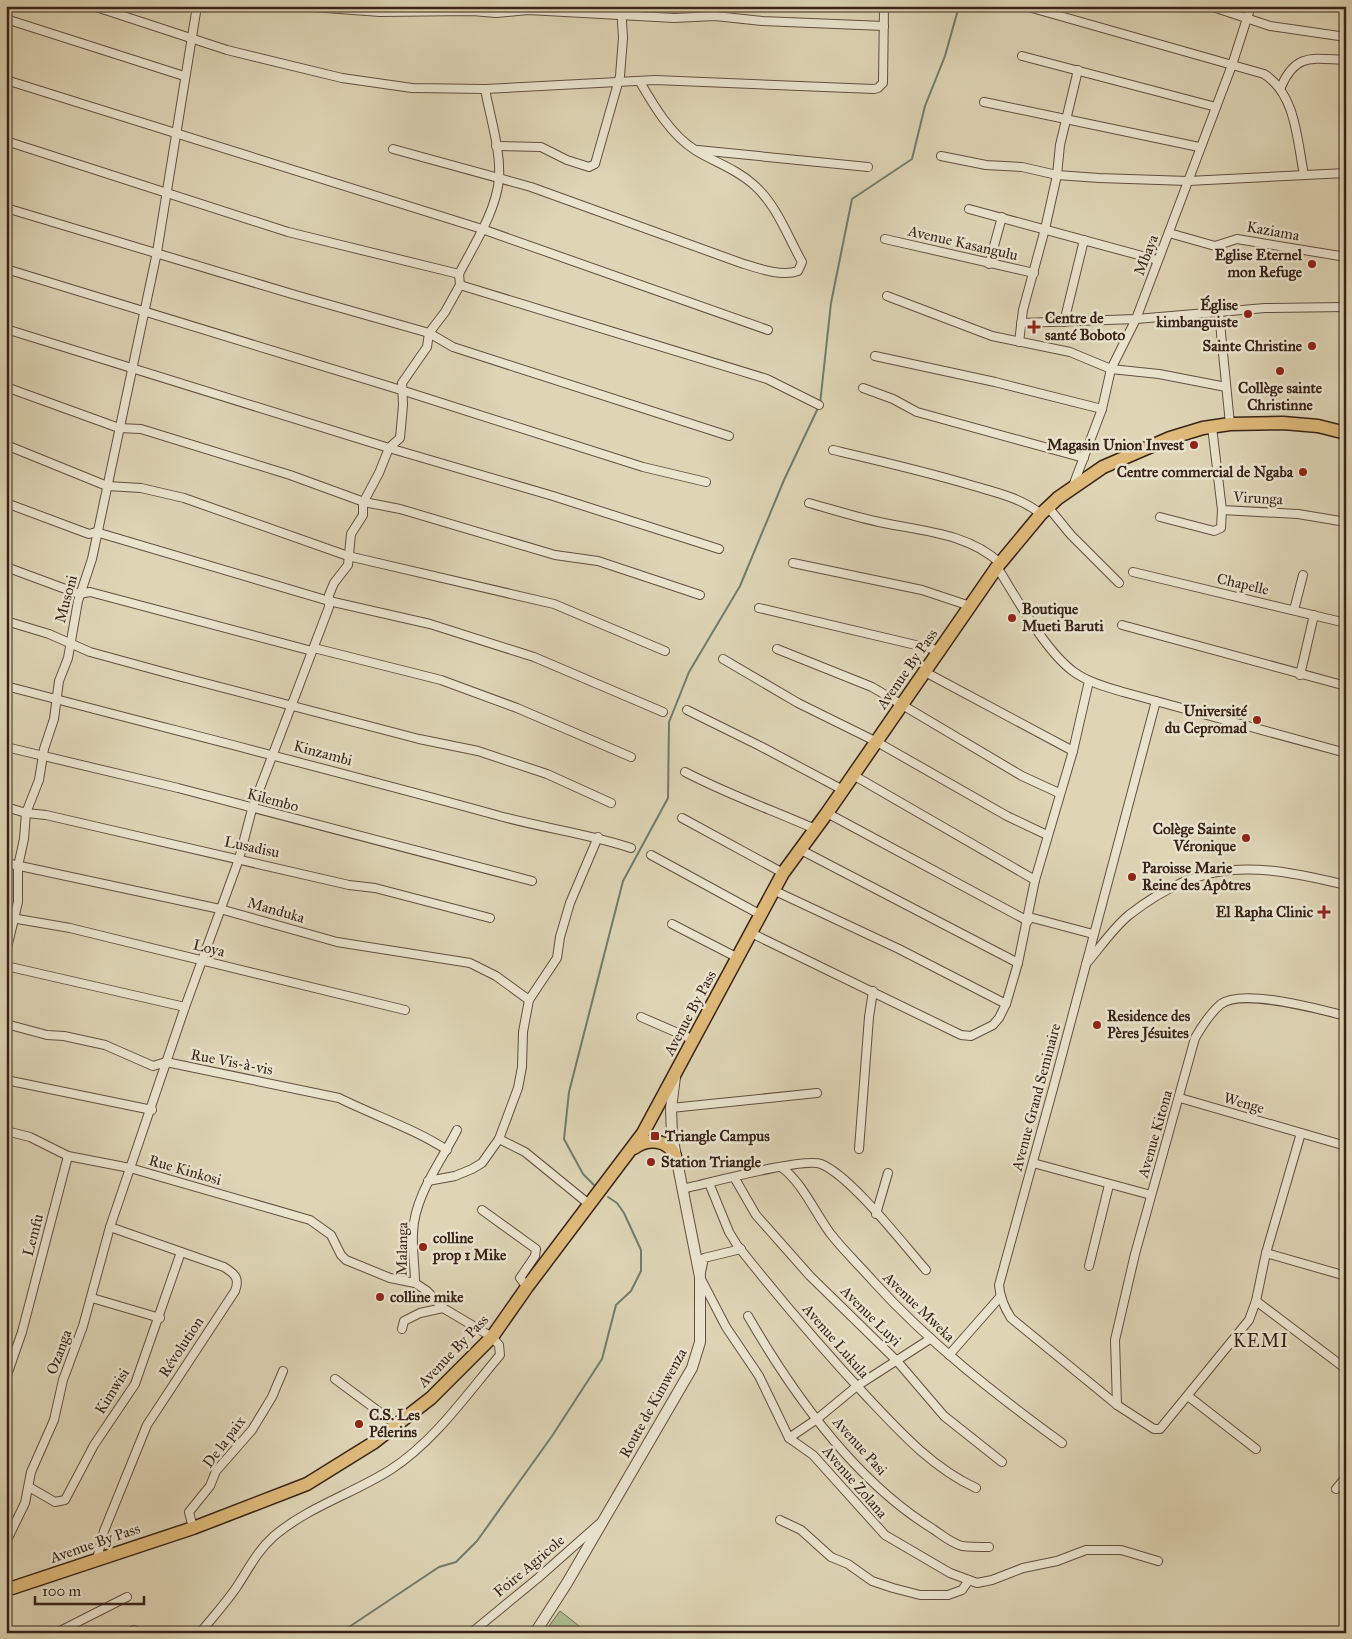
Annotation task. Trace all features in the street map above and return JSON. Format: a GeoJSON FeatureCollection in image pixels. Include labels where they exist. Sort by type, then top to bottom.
{"type":"FeatureCollection","features":[{"type":"Feature","properties":{"kind":"highway","name":"Avenue By Pass"},"geometry":{"type":"LineString","coordinates":[[6,1590],[192,1528],[308,1484],[339,1466],[397,1425],[431,1398],[492,1337],[527,1287],[643,1133],[773,890],[799,849],[815,830],[877,742],[999,565],[1044,510],[1074,486],[1112,463],[1170,438],[1212,427],[1230,424],[1283,422],[1318,426],[1346,433]]}},
{"type":"Feature","properties":{"kind":"highway"},"geometry":{"type":"LineString","coordinates":[[630,1151],[642,1142],[652,1141],[667,1145],[675,1156]]}},
{"type":"Feature","properties":{"kind":"street"},"geometry":{"type":"LineString","coordinates":[[93,6],[227,50],[366,83],[412,88],[485,89],[655,80],[878,88],[883,84],[884,6]]}},
{"type":"Feature","properties":{"kind":"street","name":"Musoni"},"geometry":{"type":"LineString","coordinates":[[6,952],[15,918],[19,892],[18,866],[24,839],[26,813],[35,794],[54,719],[60,681],[68,658],[69,642],[79,594],[92,559],[96,532],[157,252],[196,6]]}},
{"type":"Feature","properties":{"kind":"street"},"geometry":{"type":"LineString","coordinates":[[299,6],[380,12],[503,12],[519,9],[622,16],[692,19],[715,16],[762,21],[884,26]]}},
{"type":"Feature","properties":{"kind":"street"},"geometry":{"type":"LineString","coordinates":[[496,146],[541,147],[566,160],[592,167],[597,160],[620,76],[623,38],[621,6]]}},
{"type":"Feature","properties":{"kind":"street"},"geometry":{"type":"LineString","coordinates":[[1025,6],[1264,74],[1281,87],[1293,119],[1304,175]]}},
{"type":"Feature","properties":{"kind":"street"},"geometry":{"type":"LineString","coordinates":[[1210,6],[1270,26],[1346,37]]}},
{"type":"Feature","properties":{"kind":"street","name":"Mbaya"},"geometry":{"type":"LineString","coordinates":[[1074,486],[1102,409],[1111,369],[1136,319],[1199,147],[1232,65],[1251,6]]}},
{"type":"Feature","properties":{"kind":"street"},"geometry":{"type":"LineString","coordinates":[[6,19],[184,76]]}},
{"type":"Feature","properties":{"kind":"street"},"geometry":{"type":"LineString","coordinates":[[1022,56],[1216,107]]}},
{"type":"Feature","properties":{"kind":"street"},"geometry":{"type":"LineString","coordinates":[[1281,87],[1286,76],[1296,63],[1312,60],[1346,60]]}},
{"type":"Feature","properties":{"kind":"street"},"geometry":{"type":"LineString","coordinates":[[1019,342],[1021,323],[1057,175],[1066,119],[1078,70]]}},
{"type":"Feature","properties":{"kind":"street"},"geometry":{"type":"LineString","coordinates":[[6,80],[482,229],[768,330]]}},
{"type":"Feature","properties":{"kind":"street"},"geometry":{"type":"LineString","coordinates":[[393,149],[552,194],[741,263],[778,272],[798,271],[802,262],[769,203],[754,184],[725,165],[694,150],[667,122],[640,82]]}},
{"type":"Feature","properties":{"kind":"street"},"geometry":{"type":"LineString","coordinates":[[401,390],[404,378],[415,366],[420,353],[427,347],[429,333],[446,312],[460,285],[459,274],[493,203],[499,180],[496,146],[485,89]]}},
{"type":"Feature","properties":{"kind":"street"},"geometry":{"type":"LineString","coordinates":[[984,102],[1199,147]]}},
{"type":"Feature","properties":{"kind":"street"},"geometry":{"type":"LineString","coordinates":[[6,141],[288,232],[459,274]]}},
{"type":"Feature","properties":{"kind":"street"},"geometry":{"type":"LineString","coordinates":[[694,150],[868,167]]}},
{"type":"Feature","properties":{"kind":"street"},"geometry":{"type":"LineString","coordinates":[[941,156],[986,165],[1022,166],[1057,175],[1188,181],[1346,174]]}},
{"type":"Feature","properties":{"kind":"street"},"geometry":{"type":"LineString","coordinates":[[6,208],[429,333],[452,347],[729,436]]}},
{"type":"Feature","properties":{"kind":"street"},"geometry":{"type":"LineString","coordinates":[[968,209],[1158,260]]}},
{"type":"Feature","properties":{"kind":"street"},"geometry":{"type":"LineString","coordinates":[[989,264],[1002,217]]}},
{"type":"Feature","properties":{"kind":"street","name":"Kaziama"},"geometry":{"type":"LineString","coordinates":[[1169,233],[1215,246],[1237,239],[1346,258]]}},
{"type":"Feature","properties":{"kind":"street","name":"Avenue Kasangulu"},"geometry":{"type":"LineString","coordinates":[[886,239],[1034,273]]}},
{"type":"Feature","properties":{"kind":"street"},"geometry":{"type":"LineString","coordinates":[[1064,322],[1084,240]]}},
{"type":"Feature","properties":{"kind":"street"},"geometry":{"type":"LineString","coordinates":[[6,269],[401,390],[635,465],[706,482]]}},
{"type":"Feature","properties":{"kind":"street"},"geometry":{"type":"LineString","coordinates":[[460,285],[767,379],[819,405]]}},
{"type":"Feature","properties":{"kind":"street"},"geometry":{"type":"LineString","coordinates":[[887,296],[992,336],[1070,352],[1111,369],[1159,374],[1226,387]]}},
{"type":"Feature","properties":{"kind":"street"},"geometry":{"type":"LineString","coordinates":[[1021,323],[1136,319],[1266,308],[1346,307]]}},
{"type":"Feature","properties":{"kind":"street"},"geometry":{"type":"LineString","coordinates":[[1219,313],[1230,424]]}},
{"type":"Feature","properties":{"kind":"street"},"geometry":{"type":"LineString","coordinates":[[6,329],[389,448],[554,496],[719,549]]}},
{"type":"Feature","properties":{"kind":"street"},"geometry":{"type":"LineString","coordinates":[[876,356],[995,382],[1102,409]]}},
{"type":"Feature","properties":{"kind":"street"},"geometry":{"type":"LineString","coordinates":[[6,387],[119,428],[141,429],[290,475],[364,502],[400,509],[555,555],[598,561],[700,595]]}},
{"type":"Feature","properties":{"kind":"street"},"geometry":{"type":"LineString","coordinates":[[863,388],[893,398],[917,412],[1084,458]]}},
{"type":"Feature","properties":{"kind":"street","name":"Ozanga"},"geometry":{"type":"LineString","coordinates":[[6,1542],[19,1518],[29,1487],[31,1472],[54,1420],[63,1380],[92,1298],[110,1227],[152,1110],[185,1007],[240,859],[252,809],[313,650],[329,595],[334,583],[347,568],[352,532],[363,515],[364,502],[389,448],[400,438],[403,405],[401,390]]}},
{"type":"Feature","properties":{"kind":"street","name":"Virunga"},"geometry":{"type":"LineString","coordinates":[[1212,427],[1222,510],[1298,514],[1346,522]]}},
{"type":"Feature","properties":{"kind":"street"},"geometry":{"type":"LineString","coordinates":[[6,445],[107,486],[141,488],[184,498],[348,556],[554,604],[665,651]]}},
{"type":"Feature","properties":{"kind":"street"},"geometry":{"type":"LineString","coordinates":[[833,450],[911,468],[1002,494],[1044,510],[1119,583]]}},
{"type":"Feature","properties":{"kind":"street"},"geometry":{"type":"LineString","coordinates":[[6,502],[89,534],[96,532],[329,600],[430,624],[534,657],[663,712]]}},
{"type":"Feature","properties":{"kind":"street"},"geometry":{"type":"LineString","coordinates":[[809,503],[882,523],[954,538],[977,547],[999,565],[1056,654],[1073,671],[1089,681],[1346,753]]}},
{"type":"Feature","properties":{"kind":"street"},"geometry":{"type":"LineString","coordinates":[[1160,517],[1214,531],[1221,528],[1222,510]]}},
{"type":"Feature","properties":{"kind":"street"},"geometry":{"type":"LineString","coordinates":[[793,563],[922,590],[970,606]]}},
{"type":"Feature","properties":{"kind":"street"},"geometry":{"type":"LineString","coordinates":[[6,567],[79,594],[90,592],[313,650],[441,680],[517,708],[631,757]]}},
{"type":"Feature","properties":{"kind":"street","name":"Chapelle"},"geometry":{"type":"LineString","coordinates":[[1133,572],[1346,623]]}},
{"type":"Feature","properties":{"kind":"street"},"geometry":{"type":"LineString","coordinates":[[1294,610],[1303,575]]}},
{"type":"Feature","properties":{"kind":"street"},"geometry":{"type":"LineString","coordinates":[[759,608],[941,651]]}},
{"type":"Feature","properties":{"kind":"street"},"geometry":{"type":"LineString","coordinates":[[1300,675],[1314,615]]}},
{"type":"Feature","properties":{"kind":"street"},"geometry":{"type":"LineString","coordinates":[[6,621],[69,642],[90,652],[291,707],[419,739],[478,751],[547,774],[611,803]]}},
{"type":"Feature","properties":{"kind":"street"},"geometry":{"type":"LineString","coordinates":[[1122,625],[1346,686]]}},
{"type":"Feature","properties":{"kind":"street"},"geometry":{"type":"LineString","coordinates":[[777,648],[872,687],[1022,776],[1059,793]]}},
{"type":"Feature","properties":{"kind":"street"},"geometry":{"type":"LineString","coordinates":[[723,659],[798,703],[877,742],[1007,816],[1047,835]]}},
{"type":"Feature","properties":{"kind":"street"},"geometry":{"type":"LineString","coordinates":[[925,672],[1073,751]]}},
{"type":"Feature","properties":{"kind":"street"},"geometry":{"type":"LineString","coordinates":[[751,932],[966,1036],[971,1036],[993,1025],[1006,1004],[1018,963],[1035,880],[1059,793],[1073,751],[1089,681]]}},
{"type":"Feature","properties":{"kind":"street","name":"Kinzambi"},"geometry":{"type":"LineString","coordinates":[[6,686],[274,754],[535,826],[598,837],[631,848]]}},
{"type":"Feature","properties":{"kind":"street","name":"Avenue Grand Seminaire"},"geometry":{"type":"LineString","coordinates":[[1000,1297],[999,1285],[1156,701]]}},
{"type":"Feature","properties":{"kind":"street"},"geometry":{"type":"LineString","coordinates":[[687,710],[842,790]]}},
{"type":"Feature","properties":{"kind":"street","name":"Kilembo"},"geometry":{"type":"LineString","coordinates":[[6,747],[178,788],[252,809],[532,881]]}},
{"type":"Feature","properties":{"kind":"street"},"geometry":{"type":"LineString","coordinates":[[685,772],[721,790],[746,798],[815,830]]}},
{"type":"Feature","properties":{"kind":"street"},"geometry":{"type":"LineString","coordinates":[[853,775],[1035,880]]}},
{"type":"Feature","properties":{"kind":"street","name":"Lusadisu"},"geometry":{"type":"LineString","coordinates":[[6,808],[46,815],[350,885],[375,888],[490,918]]}},
{"type":"Feature","properties":{"kind":"street"},"geometry":{"type":"LineString","coordinates":[[827,813],[1028,919],[1093,934]]}},
{"type":"Feature","properties":{"kind":"street"},"geometry":{"type":"LineString","coordinates":[[682,818],[783,874]]}},
{"type":"Feature","properties":{"kind":"street"},"geometry":{"type":"LineString","coordinates":[[428,1181],[455,1176],[472,1169],[482,1162],[499,1140],[518,1088],[524,1018],[529,1000],[557,958],[560,938],[570,904],[598,837]]}},
{"type":"Feature","properties":{"kind":"street"},"geometry":{"type":"LineString","coordinates":[[799,849],[1018,963]]}},
{"type":"Feature","properties":{"kind":"street"},"geometry":{"type":"LineString","coordinates":[[651,855],[761,915]]}},
{"type":"Feature","properties":{"kind":"street","name":"Manduka"},"geometry":{"type":"LineString","coordinates":[[6,863],[220,909],[336,942],[470,963],[496,976],[529,1000]]}},
{"type":"Feature","properties":{"kind":"street"},"geometry":{"type":"LineString","coordinates":[[1085,966],[1128,916],[1188,880],[1216,871],[1239,869],[1267,870],[1346,885]]}},
{"type":"Feature","properties":{"kind":"street"},"geometry":{"type":"LineString","coordinates":[[773,890],[899,949],[1006,1004]]}},
{"type":"Feature","properties":{"kind":"street","name":"Loya"},"geometry":{"type":"LineString","coordinates":[[6,917],[70,928],[405,1010]]}},
{"type":"Feature","properties":{"kind":"street"},"geometry":{"type":"LineString","coordinates":[[672,924],[738,958]]}},
{"type":"Feature","properties":{"kind":"street"},"geometry":{"type":"LineString","coordinates":[[6,966],[185,1007]]}},
{"type":"Feature","properties":{"kind":"street"},"geometry":{"type":"LineString","coordinates":[[859,1149],[869,1018],[873,991]]}},
{"type":"Feature","properties":{"kind":"street","name":"Avenue Kitona"},"geometry":{"type":"LineString","coordinates":[[1117,1404],[1115,1340],[1151,1196],[1180,1098],[1195,1038],[1202,1025],[1222,1004],[1236,998],[1256,997],[1346,1016]]}},
{"type":"Feature","properties":{"kind":"street"},"geometry":{"type":"LineString","coordinates":[[641,1017],[694,1040]]}},
{"type":"Feature","properties":{"kind":"street","name":"Rue Vis-à-vis"},"geometry":{"type":"LineString","coordinates":[[6,1024],[47,1035],[64,1036],[106,1045],[153,1066],[166,1062],[339,1098],[359,1109],[417,1132],[447,1150]]}},
{"type":"Feature","properties":{"kind":"street","name":"Route de Kimwenza"},"geometry":{"type":"LineString","coordinates":[[535,1633],[568,1583],[690,1372],[700,1342],[700,1277],[675,1156],[671,1108],[676,1074]]}},
{"type":"Feature","properties":{"kind":"street"},"geometry":{"type":"LineString","coordinates":[[6,1080],[152,1110]]}},
{"type":"Feature","properties":{"kind":"street"},"geometry":{"type":"LineString","coordinates":[[671,1108],[817,1093]]}},
{"type":"Feature","properties":{"kind":"street","name":"Wenge"},"geometry":{"type":"LineString","coordinates":[[1180,1098],[1346,1146]]}},
{"type":"Feature","properties":{"kind":"street","name":"Malanga"},"geometry":{"type":"LineString","coordinates":[[457,1130],[428,1181],[413,1233],[415,1283],[427,1291],[443,1308],[492,1337]]}},
{"type":"Feature","properties":{"kind":"street","name":"Rue Kinkosi"},"geometry":{"type":"LineString","coordinates":[[6,1131],[30,1137],[68,1156],[130,1168],[310,1220],[332,1235],[341,1255],[357,1265],[390,1278],[415,1283]]}},
{"type":"Feature","properties":{"kind":"street"},"geometry":{"type":"LineString","coordinates":[[948,1354],[1000,1297],[1011,1318],[1117,1404],[1154,1429],[1160,1428],[1239,1335],[1249,1320],[1256,1301],[1266,1254],[1301,1133]]}},
{"type":"Feature","properties":{"kind":"street"},"geometry":{"type":"LineString","coordinates":[[499,1140],[525,1152],[590,1205]]}},
{"type":"Feature","properties":{"kind":"street","name":"Lemfu"},"geometry":{"type":"LineString","coordinates":[[6,1378],[22,1332],[68,1156]]}},
{"type":"Feature","properties":{"kind":"street"},"geometry":{"type":"LineString","coordinates":[[682,1189],[780,1167],[822,1164],[850,1185],[926,1270]]}},
{"type":"Feature","properties":{"kind":"street"},"geometry":{"type":"LineString","coordinates":[[1033,1164],[1151,1196]]}},
{"type":"Feature","properties":{"kind":"street","name":"Avenue Mweka"},"geometry":{"type":"LineString","coordinates":[[780,1167],[794,1178],[832,1235],[900,1310],[948,1354],[1009,1404],[1062,1443]]}},
{"type":"Feature","properties":{"kind":"street"},"geometry":{"type":"LineString","coordinates":[[876,1214],[888,1173]]}},
{"type":"Feature","properties":{"kind":"street","name":"Avenue Luyi"},"geometry":{"type":"LineString","coordinates":[[734,1177],[756,1215],[780,1244],[896,1361],[944,1416],[1002,1462]]}},
{"type":"Feature","properties":{"kind":"street","name":"Avenue Lukula"},"geometry":{"type":"LineString","coordinates":[[709,1183],[729,1232],[741,1250],[857,1386],[928,1458],[956,1479],[976,1488]]}},
{"type":"Feature","properties":{"kind":"street"},"geometry":{"type":"LineString","coordinates":[[1089,1266],[1109,1185]]}},
{"type":"Feature","properties":{"kind":"street"},"geometry":{"type":"LineString","coordinates":[[482,1210],[536,1249],[535,1256],[520,1278],[527,1287]]}},
{"type":"Feature","properties":{"kind":"street","name":"Révolution"},"geometry":{"type":"LineString","coordinates":[[98,1559],[104,1531],[147,1425],[236,1286],[235,1275],[224,1267],[110,1227]]}},
{"type":"Feature","properties":{"kind":"street"},"geometry":{"type":"LineString","coordinates":[[700,1277],[704,1258],[741,1250]]}},
{"type":"Feature","properties":{"kind":"street","name":"Kimwisi"},"geometry":{"type":"LineString","coordinates":[[29,1487],[55,1502],[65,1500],[94,1445],[135,1384],[160,1318],[180,1252]]}},
{"type":"Feature","properties":{"kind":"street"},"geometry":{"type":"LineString","coordinates":[[1266,1254],[1346,1276]]}},
{"type":"Feature","properties":{"kind":"street","name":"Avenue Zolana"},"geometry":{"type":"LineString","coordinates":[[700,1277],[726,1327],[759,1376],[790,1438],[814,1455],[877,1529],[950,1573],[977,1583],[992,1580],[1023,1568],[1057,1561],[1086,1550],[1120,1550],[1158,1561]]}},
{"type":"Feature","properties":{"kind":"street"},"geometry":{"type":"LineString","coordinates":[[92,1298],[160,1318]]}},
{"type":"Feature","properties":{"kind":"street"},"geometry":{"type":"LineString","coordinates":[[1256,1301],[1346,1369]]}},
{"type":"Feature","properties":{"kind":"street"},"geometry":{"type":"LineString","coordinates":[[402,1329],[404,1322],[420,1313],[443,1308]]}},
{"type":"Feature","properties":{"kind":"street","name":"Avenue Pasi"},"geometry":{"type":"LineString","coordinates":[[748,1316],[792,1386],[817,1419],[881,1490],[917,1521],[948,1540],[962,1546],[989,1547]]}},
{"type":"Feature","properties":{"kind":"street"},"geometry":{"type":"LineString","coordinates":[[200,1633],[235,1589],[255,1556],[274,1536],[317,1508],[390,1470],[447,1419],[500,1355],[499,1345],[492,1337]]}},
{"type":"Feature","properties":{"kind":"street"},"geometry":{"type":"LineString","coordinates":[[790,1438],[817,1419],[857,1386],[930,1339]]}},
{"type":"Feature","properties":{"kind":"street","name":"De la paix"},"geometry":{"type":"LineString","coordinates":[[192,1528],[189,1512],[210,1486],[216,1471],[252,1430],[272,1397],[283,1371]]}},
{"type":"Feature","properties":{"kind":"street"},"geometry":{"type":"LineString","coordinates":[[336,1379],[397,1425]]}},
{"type":"Feature","properties":{"kind":"street"},"geometry":{"type":"LineString","coordinates":[[1188,1396],[1256,1449]]}},
{"type":"Feature","properties":{"kind":"street"},"geometry":{"type":"LineString","coordinates":[[1336,1489],[1346,1477]]}},
{"type":"Feature","properties":{"kind":"street","name":"Foire Agricole"},"geometry":{"type":"LineString","coordinates":[[471,1633],[538,1578],[604,1519]]}},
{"type":"Feature","properties":{"kind":"street"},"geometry":{"type":"LineString","coordinates":[[780,1520],[801,1530],[831,1556],[848,1564],[872,1580],[893,1588],[920,1595],[948,1595],[962,1590],[969,1580]]}},
{"type":"Feature","properties":{"kind":"street"},"geometry":{"type":"LineString","coordinates":[[56,1633],[127,1597]]}},
{"type":"Feature","properties":{"kind":"street"},"geometry":{"type":"LineString","coordinates":[[128,1633],[134,1630],[140,1633]]}},
{"type":"Feature","properties":{"kind":"green space"},"geometry":{"type":"Polygon","coordinates":[[[560,1611],[588,1633],[544,1633],[560,1611]]]}},
{"type":"Feature","properties":{"kind":"waterway"},"geometry":{"type":"LineString","coordinates":[[820,404],[831,303],[852,199],[912,159],[925,106],[945,56],[959,6]]}},
{"type":"Feature","properties":{"kind":"waterway"},"geometry":{"type":"LineString","coordinates":[[595,1186],[583,1174],[564,1139],[569,1092],[623,881],[668,798],[669,722],[689,672],[740,586],[784,480],[818,408]]}},
{"type":"Feature","properties":{"kind":"waterway"},"geometry":{"type":"LineString","coordinates":[[340,1633],[439,1567],[456,1562],[477,1541],[552,1436],[602,1359],[616,1305],[631,1291],[641,1271],[641,1250],[624,1213],[617,1203],[608,1197]]}},
{"type":"Feature","properties":{"kind":"place","name":"Eglise Eternel mon Refuge"},"geometry":{"type":"Point","coordinates":[1312,264]}},
{"type":"Feature","properties":{"kind":"place","name":"Église kimbanguiste"},"geometry":{"type":"Point","coordinates":[1248,314]}},
{"type":"Feature","properties":{"kind":"place","name":"Centre de santé Boboto"},"geometry":{"type":"Point","coordinates":[1034,327]}},
{"type":"Feature","properties":{"kind":"place","name":"Sainte Christine"},"geometry":{"type":"Point","coordinates":[1312,346]}},
{"type":"Feature","properties":{"kind":"place","name":"Collège sainte Christinne"},"geometry":{"type":"Point","coordinates":[1280,371]}},
{"type":"Feature","properties":{"kind":"place","name":"Magasin Union Invest"},"geometry":{"type":"Point","coordinates":[1194,445]}},
{"type":"Feature","properties":{"kind":"place","name":"Centre commercial de Ngaba"},"geometry":{"type":"Point","coordinates":[1303,472]}},
{"type":"Feature","properties":{"kind":"place","name":"Boutique Mueti Baruti"},"geometry":{"type":"Point","coordinates":[1012,618]}},
{"type":"Feature","properties":{"kind":"place","name":"Université du Cepromad"},"geometry":{"type":"Point","coordinates":[1257,720]}},
{"type":"Feature","properties":{"kind":"place","name":"Colège Sainte Véronique"},"geometry":{"type":"Point","coordinates":[1246,838]}},
{"type":"Feature","properties":{"kind":"place","name":"Paroisse Marie Reine des Apôtres"},"geometry":{"type":"Point","coordinates":[1132,877]}},
{"type":"Feature","properties":{"kind":"place","name":"El Rapha Clinic"},"geometry":{"type":"Point","coordinates":[1324,912]}},
{"type":"Feature","properties":{"kind":"place","name":"Residence des Pères Jésuites"},"geometry":{"type":"Point","coordinates":[1097,1025]}},
{"type":"Feature","properties":{"kind":"place","name":"Triangle Campus"},"geometry":{"type":"Point","coordinates":[655,1136]}},
{"type":"Feature","properties":{"kind":"place","name":"Station Triangle"},"geometry":{"type":"Point","coordinates":[651,1162]}},
{"type":"Feature","properties":{"kind":"place","name":"colline prop 1 Mike"},"geometry":{"type":"Point","coordinates":[423,1247]}},
{"type":"Feature","properties":{"kind":"place","name":"colline mike"},"geometry":{"type":"Point","coordinates":[380,1297]}},
{"type":"Feature","properties":{"kind":"place","name":"C.S. Les Pélerins"},"geometry":{"type":"Point","coordinates":[359,1424]}},
{"type":"Feature","properties":{"kind":"district","name":"KEMI"},"geometry":{"type":"Point","coordinates":[1261,1341]}}]}
